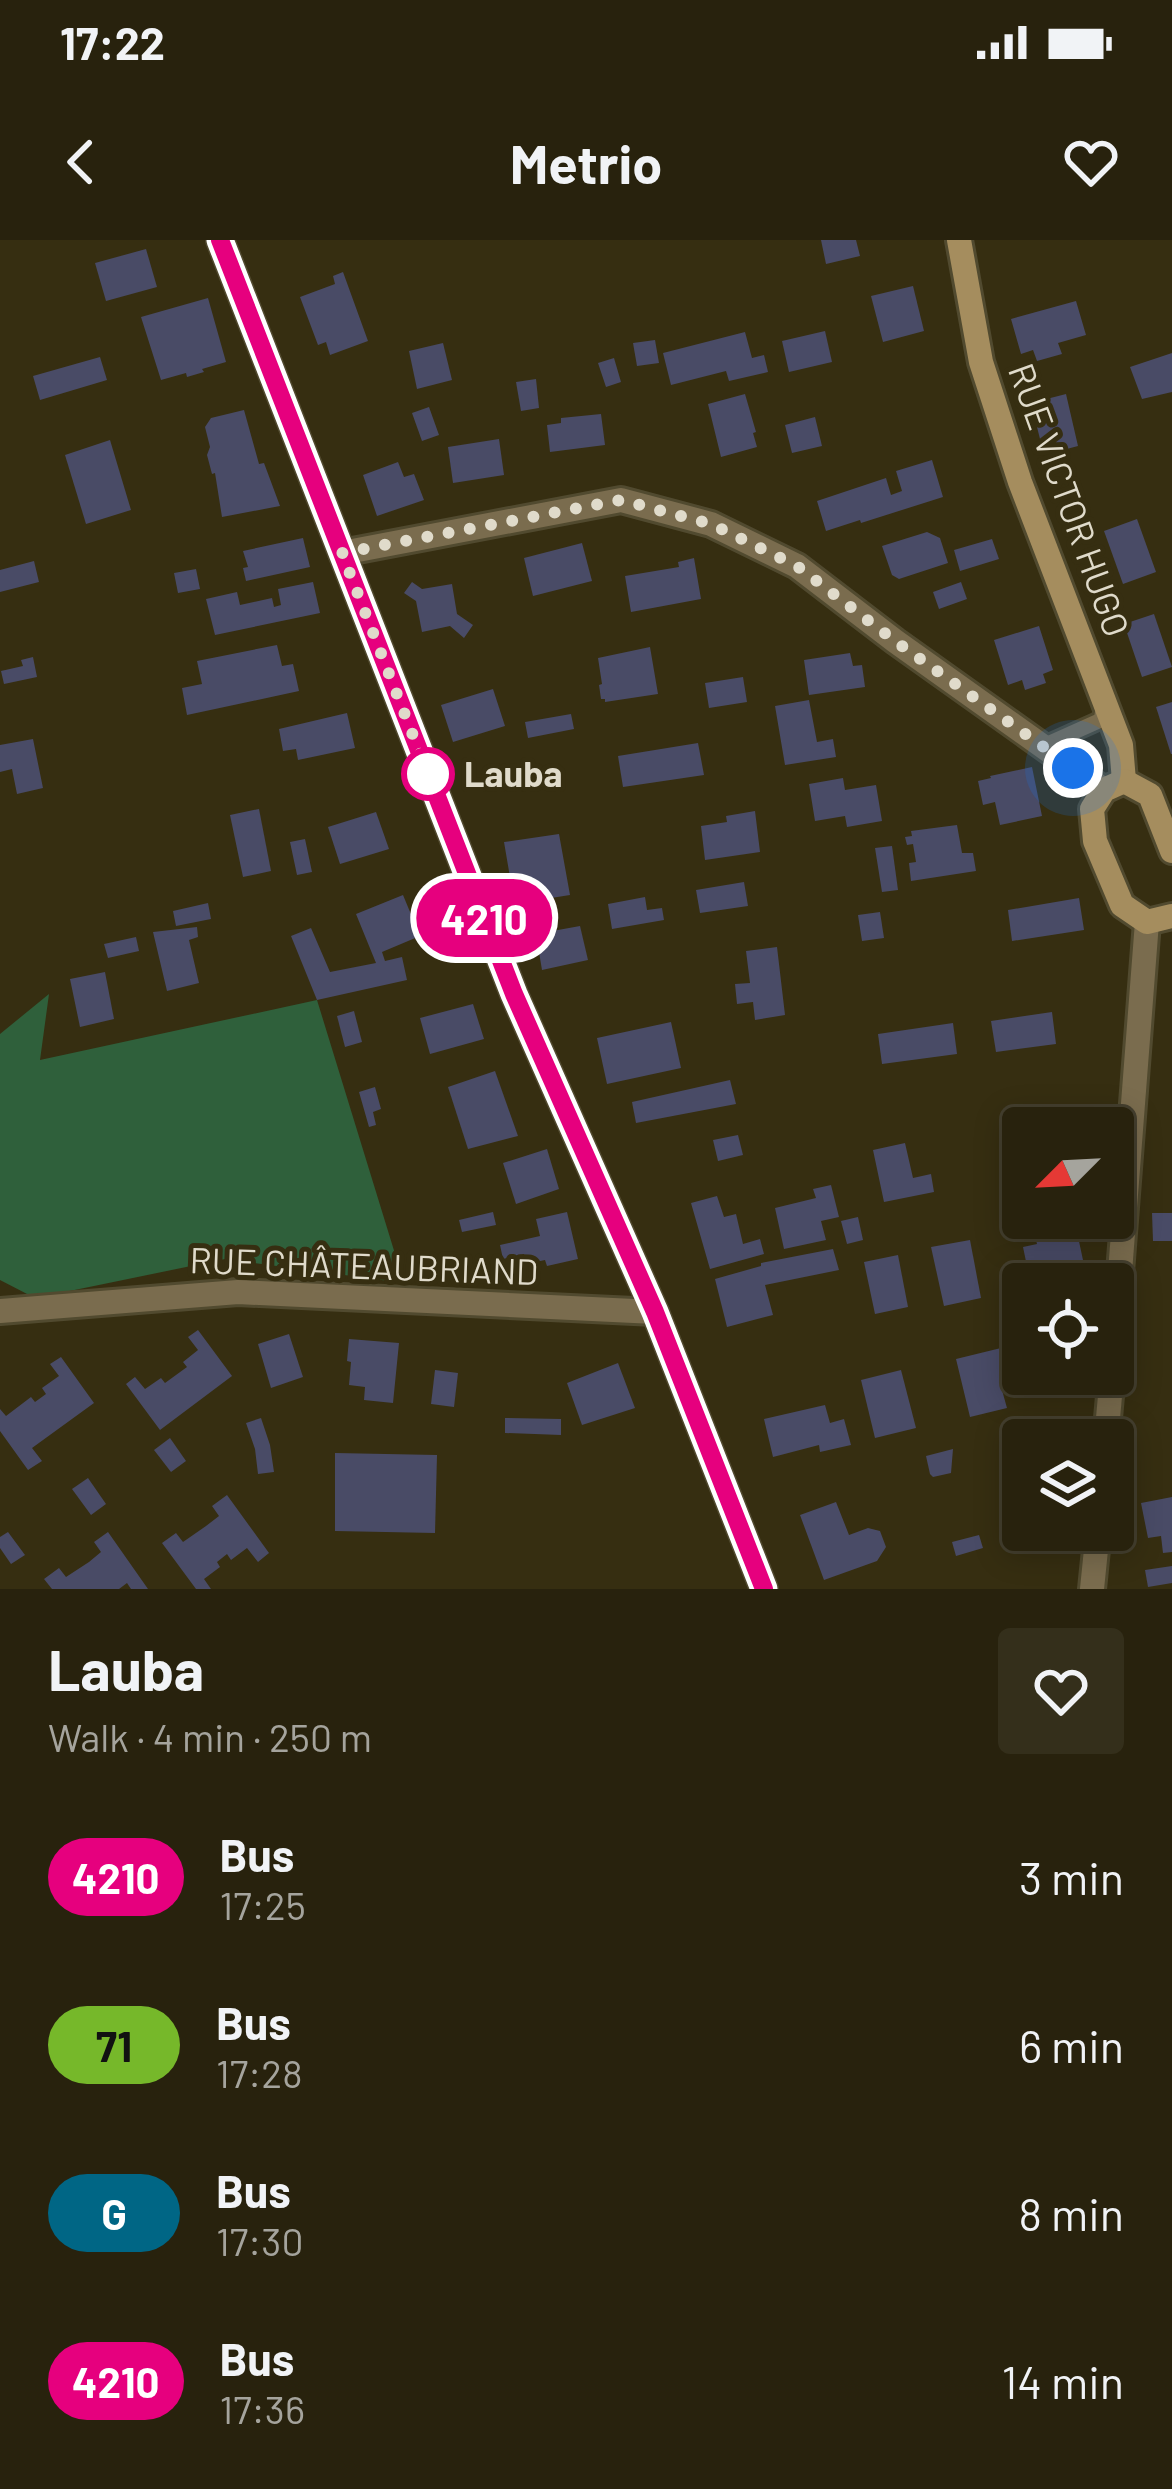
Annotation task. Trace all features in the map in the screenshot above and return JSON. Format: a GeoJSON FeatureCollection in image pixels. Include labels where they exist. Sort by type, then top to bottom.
{"type":"FeatureCollection","features":[{"type":"Feature","properties":{"kind":"street"},"geometry":{"type":"LineString","coordinates":[[220,240],[514,994],[655,1312],[764,1589]]}},
{"type":"Feature","properties":{"kind":"street","name":"RUE VICTOR HUGO"},"geometry":{"type":"LineString","coordinates":[[959,240],[981,362],[1020,482],[1121,745],[1114,785],[1092,808],[1095,841],[1121,905],[1160,919]]}},
{"type":"Feature","properties":{"kind":"street"},"geometry":{"type":"LineString","coordinates":[[342,553],[621,500],[711,524],[797,566],[1043,746],[1114,785],[1161,799],[1172,851]]}},
{"type":"Feature","properties":{"kind":"street"},"geometry":{"type":"LineString","coordinates":[[1124,1263],[1160,919]]}},
{"type":"Feature","properties":{"kind":"street","name":"RUE CHÂTEAUBRIAND"},"geometry":{"type":"LineString","coordinates":[[0,1311],[238,1292],[655,1312]]}},
{"type":"Feature","properties":{"kind":"street"},"geometry":{"type":"LineString","coordinates":[[1092,1589],[1096,1551]]}},
{"type":"Feature","properties":{"kind":"lane"},"geometry":{"type":"LineString","coordinates":[[1043,746],[1101,720],[1105,702]]}},
{"type":"Feature","properties":{"kind":"green space"},"geometry":{"type":"Polygon","coordinates":[[[49,994],[40,1060],[317,1000],[404,1283],[225,1259],[31,1296],[0,1280],[0,1034],[49,994]]]}},
{"type":"Feature","properties":{"kind":"building"},"geometry":{"type":"Polygon","coordinates":[[[821,240],[856,240],[860,256],[826,264],[821,240]]]}},
{"type":"Feature","properties":{"kind":"building"},"geometry":{"type":"Polygon","coordinates":[[[146,249],[157,287],[106,301],[95,263],[146,249]]]}},
{"type":"Feature","properties":{"kind":"building"},"geometry":{"type":"Polygon","coordinates":[[[343,272],[368,341],[330,355],[326,342],[318,345],[300,297],[335,284],[333,276],[343,272]]]}},
{"type":"Feature","properties":{"kind":"building"},"geometry":{"type":"Polygon","coordinates":[[[913,286],[924,331],[883,342],[871,296],[913,286]]]}},
{"type":"Feature","properties":{"kind":"building"},"geometry":{"type":"Polygon","coordinates":[[[208,298],[226,362],[187,377],[186,373],[161,380],[141,317],[208,298]]]}},
{"type":"Feature","properties":{"kind":"building"},"geometry":{"type":"Polygon","coordinates":[[[1076,301],[1086,335],[1058,343],[1062,354],[1037,361],[1033,350],[1021,354],[1011,319],[1076,301]]]}},
{"type":"Feature","properties":{"kind":"building"},"geometry":{"type":"Polygon","coordinates":[[[825,331],[832,362],[789,372],[782,341],[825,331]]]}},
{"type":"Feature","properties":{"kind":"building"},"geometry":{"type":"Polygon","coordinates":[[[745,332],[752,358],[764,355],[768,372],[729,381],[726,371],[671,385],[663,353],[745,332]]]}},
{"type":"Feature","properties":{"kind":"building"},"geometry":{"type":"Polygon","coordinates":[[[655,340],[659,363],[637,366],[633,343],[655,340]]]}},
{"type":"Feature","properties":{"kind":"building"},"geometry":{"type":"Polygon","coordinates":[[[443,343],[452,380],[417,389],[409,351],[443,343]]]}},
{"type":"Feature","properties":{"kind":"building"},"geometry":{"type":"Polygon","coordinates":[[[1172,353],[1172,392],[1142,399],[1130,367],[1172,353]]]}},
{"type":"Feature","properties":{"kind":"building"},"geometry":{"type":"Polygon","coordinates":[[[100,357],[107,380],[40,400],[33,376],[100,357]]]}},
{"type":"Feature","properties":{"kind":"building"},"geometry":{"type":"Polygon","coordinates":[[[614,358],[621,382],[606,387],[598,363],[614,358]]]}},
{"type":"Feature","properties":{"kind":"building"},"geometry":{"type":"Polygon","coordinates":[[[536,379],[539,408],[521,411],[516,382],[536,379]]]}},
{"type":"Feature","properties":{"kind":"building"},"geometry":{"type":"Polygon","coordinates":[[[745,394],[757,447],[721,457],[708,404],[745,394]]]}},
{"type":"Feature","properties":{"kind":"building"},"geometry":{"type":"Polygon","coordinates":[[[1066,394],[1078,446],[1044,455],[1031,403],[1066,394]]]}},
{"type":"Feature","properties":{"kind":"building"},"geometry":{"type":"Polygon","coordinates":[[[429,407],[439,435],[422,441],[412,413],[429,407]]]}},
{"type":"Feature","properties":{"kind":"building"},"geometry":{"type":"Polygon","coordinates":[[[244,410],[259,464],[264,463],[280,506],[222,517],[205,427],[211,418],[244,410]]]}},
{"type":"Feature","properties":{"kind":"building"},"geometry":{"type":"Polygon","coordinates":[[[601,414],[605,445],[550,452],[547,425],[561,423],[561,418],[601,414]]]}},
{"type":"Feature","properties":{"kind":"building"},"geometry":{"type":"Polygon","coordinates":[[[815,417],[822,446],[792,453],[785,425],[815,417]]]}},
{"type":"Feature","properties":{"kind":"building"},"geometry":{"type":"Polygon","coordinates":[[[499,439],[504,475],[453,483],[448,447],[499,439]]]}},
{"type":"Feature","properties":{"kind":"building"},"geometry":{"type":"Polygon","coordinates":[[[110,440],[131,510],[86,524],[65,455],[110,440]]]}},
{"type":"Feature","properties":{"kind":"building"},"geometry":{"type":"Polygon","coordinates":[[[932,460],[943,497],[826,531],[817,501],[886,478],[891,495],[902,491],[896,471],[932,460]]]}},
{"type":"Feature","properties":{"kind":"building"},"geometry":{"type":"Polygon","coordinates":[[[398,462],[404,477],[414,474],[424,500],[377,516],[363,475],[398,462]]]}},
{"type":"Feature","properties":{"kind":"building"},"geometry":{"type":"Polygon","coordinates":[[[1137,519],[1156,572],[1123,584],[1104,531],[1137,519]]]}},
{"type":"Feature","properties":{"kind":"building"},"geometry":{"type":"Polygon","coordinates":[[[927,532],[940,538],[948,563],[899,579],[892,575],[882,546],[927,532]]]}},
{"type":"Feature","properties":{"kind":"building"},"geometry":{"type":"Polygon","coordinates":[[[303,538],[310,567],[246,581],[243,551],[303,538]]]}},
{"type":"Feature","properties":{"kind":"building"},"geometry":{"type":"Polygon","coordinates":[[[992,539],[999,559],[960,571],[954,550],[992,539]]]}},
{"type":"Feature","properties":{"kind":"building"},"geometry":{"type":"Polygon","coordinates":[[[582,543],[592,581],[533,596],[524,558],[582,543]]]}},
{"type":"Feature","properties":{"kind":"building"},"geometry":{"type":"Polygon","coordinates":[[[694,558],[701,599],[631,612],[625,576],[679,567],[678,562],[694,558]]]}},
{"type":"Feature","properties":{"kind":"building"},"geometry":{"type":"Polygon","coordinates":[[[34,561],[39,582],[0,592],[0,570],[34,561]]]}},
{"type":"Feature","properties":{"kind":"building"},"geometry":{"type":"Polygon","coordinates":[[[196,569],[200,589],[178,593],[174,573],[196,569]]]}},
{"type":"Feature","properties":{"kind":"building"},"geometry":{"type":"Polygon","coordinates":[[[313,582],[320,613],[215,635],[206,599],[237,592],[240,605],[272,598],[274,607],[281,605],[278,589],[313,582]]]}},
{"type":"Feature","properties":{"kind":"building"},"geometry":{"type":"Polygon","coordinates":[[[412,582],[422,589],[452,584],[457,614],[473,625],[464,638],[450,626],[422,632],[416,601],[404,593],[412,582]]]}},
{"type":"Feature","properties":{"kind":"building"},"geometry":{"type":"Polygon","coordinates":[[[961,582],[967,599],[939,609],[933,592],[961,582]]]}},
{"type":"Feature","properties":{"kind":"building"},"geometry":{"type":"Polygon","coordinates":[[[1154,614],[1172,667],[1142,677],[1124,624],[1154,614]]]}},
{"type":"Feature","properties":{"kind":"building"},"geometry":{"type":"Polygon","coordinates":[[[1039,626],[1053,670],[1043,674],[1046,683],[1025,690],[1022,680],[1008,685],[994,640],[1039,626]]]}},
{"type":"Feature","properties":{"kind":"building"},"geometry":{"type":"Polygon","coordinates":[[[277,645],[282,666],[293,664],[299,691],[187,715],[182,688],[202,684],[197,661],[277,645]]]}},
{"type":"Feature","properties":{"kind":"building"},"geometry":{"type":"Polygon","coordinates":[[[650,647],[658,694],[601,699],[598,658],[650,647]]]}},
{"type":"Feature","properties":{"kind":"building"},"geometry":{"type":"Polygon","coordinates":[[[850,653],[853,666],[862,665],[865,687],[809,695],[804,660],[850,653]]]}},
{"type":"Feature","properties":{"kind":"building"},"geometry":{"type":"Polygon","coordinates":[[[33,657],[37,677],[4,684],[1,671],[23,666],[21,660],[33,657]]]}},
{"type":"Feature","properties":{"kind":"building"},"geometry":{"type":"Polygon","coordinates":[[[743,677],[747,702],[709,708],[705,683],[743,677]]]}},
{"type":"Feature","properties":{"kind":"building"},"geometry":{"type":"Polygon","coordinates":[[[493,689],[505,726],[453,742],[441,705],[493,689]]]}},
{"type":"Feature","properties":{"kind":"building"},"geometry":{"type":"Polygon","coordinates":[[[809,700],[817,742],[833,739],[836,757],[785,765],[775,706],[809,700]]]}},
{"type":"Feature","properties":{"kind":"building"},"geometry":{"type":"Polygon","coordinates":[[[1172,702],[1172,754],[1171,754],[1156,707],[1172,702]]]}},
{"type":"Feature","properties":{"kind":"building"},"geometry":{"type":"Polygon","coordinates":[[[347,713],[355,748],[298,760],[296,749],[283,751],[279,729],[347,713]]]}},
{"type":"Feature","properties":{"kind":"building"},"geometry":{"type":"Polygon","coordinates":[[[571,714],[574,729],[528,738],[525,722],[571,714]]]}},
{"type":"Feature","properties":{"kind":"building"},"geometry":{"type":"Polygon","coordinates":[[[33,739],[43,788],[17,794],[12,769],[0,772],[0,745],[33,739]]]}},
{"type":"Feature","properties":{"kind":"building"},"geometry":{"type":"Polygon","coordinates":[[[698,743],[704,775],[623,787],[618,756],[698,743]]]}},
{"type":"Feature","properties":{"kind":"building"},"geometry":{"type":"Polygon","coordinates":[[[1032,767],[1042,816],[1000,825],[995,802],[983,805],[978,781],[1032,767]]]}},
{"type":"Feature","properties":{"kind":"building"},"geometry":{"type":"Polygon","coordinates":[[[843,778],[845,790],[876,785],[882,821],[847,827],[845,816],[815,821],[809,784],[843,778]]]}},
{"type":"Feature","properties":{"kind":"building"},"geometry":{"type":"Polygon","coordinates":[[[259,809],[271,871],[243,877],[230,815],[259,809]]]}},
{"type":"Feature","properties":{"kind":"building"},"geometry":{"type":"Polygon","coordinates":[[[755,811],[760,852],[705,860],[701,826],[755,811]]]}},
{"type":"Feature","properties":{"kind":"building"},"geometry":{"type":"Polygon","coordinates":[[[376,812],[389,849],[340,864],[328,827],[376,812]]]}},
{"type":"Feature","properties":{"kind":"building"},"geometry":{"type":"Polygon","coordinates":[[[957,825],[962,853],[973,853],[976,871],[911,881],[909,863],[916,862],[913,844],[907,845],[905,837],[912,836],[911,831],[957,825]]]}},
{"type":"Feature","properties":{"kind":"building"},"geometry":{"type":"Polygon","coordinates":[[[559,834],[570,895],[526,902],[524,888],[512,889],[504,842],[559,834]]]}},
{"type":"Feature","properties":{"kind":"building"},"geometry":{"type":"Polygon","coordinates":[[[305,839],[312,872],[297,875],[290,842],[305,839]]]}},
{"type":"Feature","properties":{"kind":"building"},"geometry":{"type":"Polygon","coordinates":[[[892,846],[898,890],[882,892],[875,848],[892,846]]]}},
{"type":"Feature","properties":{"kind":"building"},"geometry":{"type":"Polygon","coordinates":[[[744,882],[748,906],[700,913],[696,890],[744,882]]]}},
{"type":"Feature","properties":{"kind":"building"},"geometry":{"type":"Polygon","coordinates":[[[403,895],[420,936],[382,952],[385,961],[402,957],[407,980],[317,1000],[291,936],[311,928],[330,972],[376,963],[356,914],[403,895]]]}},
{"type":"Feature","properties":{"kind":"building"},"geometry":{"type":"Polygon","coordinates":[[[645,897],[647,910],[662,908],[664,920],[612,929],[608,904],[645,897]]]}},
{"type":"Feature","properties":{"kind":"building"},"geometry":{"type":"Polygon","coordinates":[[[1079,898],[1084,930],[1012,941],[1008,910],[1079,898]]]}},
{"type":"Feature","properties":{"kind":"building"},"geometry":{"type":"Polygon","coordinates":[[[208,903],[211,919],[176,926],[173,911],[208,903]]]}},
{"type":"Feature","properties":{"kind":"building"},"geometry":{"type":"Polygon","coordinates":[[[880,912],[884,938],[862,941],[858,915],[880,912]]]}},
{"type":"Feature","properties":{"kind":"building"},"geometry":{"type":"Polygon","coordinates":[[[580,926],[588,960],[542,970],[536,934],[580,926]]]}},
{"type":"Feature","properties":{"kind":"building"},"geometry":{"type":"Polygon","coordinates":[[[197,927],[198,937],[189,940],[199,983],[167,991],[153,932],[197,927]]]}},
{"type":"Feature","properties":{"kind":"building"},"geometry":{"type":"Polygon","coordinates":[[[136,937],[139,951],[108,958],[104,944],[136,937]]]}},
{"type":"Feature","properties":{"kind":"building"},"geometry":{"type":"Polygon","coordinates":[[[777,947],[785,1015],[755,1020],[753,1002],[737,1004],[735,984],[750,983],[746,951],[777,947]]]}},
{"type":"Feature","properties":{"kind":"building"},"geometry":{"type":"Polygon","coordinates":[[[105,972],[114,1019],[80,1027],[70,979],[105,972]]]}},
{"type":"Feature","properties":{"kind":"building"},"geometry":{"type":"Polygon","coordinates":[[[473,1004],[484,1039],[430,1054],[420,1018],[473,1004]]]}},
{"type":"Feature","properties":{"kind":"building"},"geometry":{"type":"Polygon","coordinates":[[[354,1011],[362,1042],[345,1047],[337,1016],[354,1011]]]}},
{"type":"Feature","properties":{"kind":"building"},"geometry":{"type":"Polygon","coordinates":[[[1052,1012],[1056,1044],[996,1052],[991,1021],[1052,1012]]]}},
{"type":"Feature","properties":{"kind":"building"},"geometry":{"type":"Polygon","coordinates":[[[671,1022],[681,1068],[607,1084],[597,1038],[671,1022]]]}},
{"type":"Feature","properties":{"kind":"building"},"geometry":{"type":"Polygon","coordinates":[[[953,1023],[957,1054],[882,1064],[878,1034],[953,1023]]]}},
{"type":"Feature","properties":{"kind":"building"},"geometry":{"type":"Polygon","coordinates":[[[495,1071],[518,1136],[468,1149],[448,1087],[495,1071]]]}},
{"type":"Feature","properties":{"kind":"building"},"geometry":{"type":"Polygon","coordinates":[[[730,1080],[736,1104],[636,1123],[632,1102],[730,1080]]]}},
{"type":"Feature","properties":{"kind":"building"},"geometry":{"type":"Polygon","coordinates":[[[375,1087],[381,1109],[373,1112],[376,1125],[369,1127],[359,1092],[375,1087]]]}},
{"type":"Feature","properties":{"kind":"building"},"geometry":{"type":"Polygon","coordinates":[[[738,1135],[743,1155],[718,1161],[713,1140],[738,1135]]]}},
{"type":"Feature","properties":{"kind":"building"},"geometry":{"type":"Polygon","coordinates":[[[905,1143],[913,1178],[931,1174],[934,1192],[884,1202],[873,1150],[905,1143]]]}},
{"type":"Feature","properties":{"kind":"building"},"geometry":{"type":"Polygon","coordinates":[[[547,1149],[559,1189],[516,1204],[503,1163],[547,1149]]]}},
{"type":"Feature","properties":{"kind":"building"},"geometry":{"type":"Polygon","coordinates":[[[831,1185],[839,1217],[821,1221],[826,1240],[784,1249],[775,1208],[816,1198],[813,1189],[831,1185]]]}},
{"type":"Feature","properties":{"kind":"building"},"geometry":{"type":"Polygon","coordinates":[[[717,1196],[724,1217],[736,1214],[743,1244],[760,1239],[764,1254],[710,1269],[691,1203],[717,1196]]]}},
{"type":"Feature","properties":{"kind":"building"},"geometry":{"type":"Polygon","coordinates":[[[493,1212],[496,1225],[462,1232],[459,1220],[493,1212]]]}},
{"type":"Feature","properties":{"kind":"building"},"geometry":{"type":"Polygon","coordinates":[[[567,1212],[578,1259],[547,1266],[545,1260],[526,1264],[524,1254],[503,1259],[500,1245],[540,1236],[536,1219],[567,1212]]]}},
{"type":"Feature","properties":{"kind":"building"},"geometry":{"type":"Polygon","coordinates":[[[1152,1213],[1172,1213],[1172,1241],[1153,1241],[1152,1213]]]}},
{"type":"Feature","properties":{"kind":"building"},"geometry":{"type":"Polygon","coordinates":[[[858,1217],[863,1240],[847,1244],[841,1221],[858,1217]]]}},
{"type":"Feature","properties":{"kind":"building"},"geometry":{"type":"Polygon","coordinates":[[[1036,1239],[1078,1239],[1083,1260],[1026,1263],[1023,1247],[1037,1244],[1036,1239]]]}},
{"type":"Feature","properties":{"kind":"building"},"geometry":{"type":"Polygon","coordinates":[[[970,1240],[981,1298],[944,1306],[931,1247],[970,1240]]]}},
{"type":"Feature","properties":{"kind":"building"},"geometry":{"type":"Polygon","coordinates":[[[833,1249],[839,1270],[765,1285],[773,1315],[727,1327],[715,1279],[761,1263],[833,1249]]]}},
{"type":"Feature","properties":{"kind":"building"},"geometry":{"type":"Polygon","coordinates":[[[898,1255],[908,1307],[875,1314],[864,1262],[898,1255]]]}},
{"type":"Feature","properties":{"kind":"building"},"geometry":{"type":"Polygon","coordinates":[[[198,1330],[232,1376],[160,1430],[126,1384],[135,1377],[145,1389],[161,1378],[165,1383],[187,1367],[183,1362],[198,1350],[188,1337],[198,1330]]]}},
{"type":"Feature","properties":{"kind":"building"},"geometry":{"type":"Polygon","coordinates":[[[289,1334],[303,1377],[271,1388],[258,1344],[289,1334]]]}},
{"type":"Feature","properties":{"kind":"building"},"geometry":{"type":"Polygon","coordinates":[[[349,1339],[399,1343],[393,1403],[364,1400],[365,1387],[349,1385],[349,1339]]]}},
{"type":"Feature","properties":{"kind":"building"},"geometry":{"type":"Polygon","coordinates":[[[1001,1348],[1000,1383],[1007,1408],[970,1417],[956,1359],[1001,1348]]]}},
{"type":"Feature","properties":{"kind":"building"},"geometry":{"type":"Polygon","coordinates":[[[61,1357],[94,1403],[32,1448],[42,1461],[28,1470],[0,1431],[0,1409],[6,1416],[31,1397],[35,1402],[46,1394],[42,1388],[59,1376],[50,1364],[61,1357]]]}},
{"type":"Feature","properties":{"kind":"building"},"geometry":{"type":"Polygon","coordinates":[[[618,1363],[635,1408],[582,1425],[567,1383],[618,1363]]]}},
{"type":"Feature","properties":{"kind":"building"},"geometry":{"type":"Polygon","coordinates":[[[435,1370],[458,1373],[454,1407],[431,1404],[435,1370]]]}},
{"type":"Feature","properties":{"kind":"building"},"geometry":{"type":"Polygon","coordinates":[[[901,1370],[916,1428],[875,1438],[861,1380],[901,1370]]]}},
{"type":"Feature","properties":{"kind":"building"},"geometry":{"type":"Polygon","coordinates":[[[825,1405],[830,1423],[844,1419],[851,1445],[820,1452],[819,1445],[773,1457],[764,1419],[825,1405]]]}},
{"type":"Feature","properties":{"kind":"building"},"geometry":{"type":"Polygon","coordinates":[[[261,1418],[274,1472],[258,1474],[246,1423],[261,1418]]]}},
{"type":"Feature","properties":{"kind":"building"},"geometry":{"type":"Polygon","coordinates":[[[505,1418],[561,1419],[561,1435],[505,1433],[505,1418]]]}},
{"type":"Feature","properties":{"kind":"building"},"geometry":{"type":"Polygon","coordinates":[[[170,1438],[186,1461],[171,1472],[154,1450],[170,1438]]]}},
{"type":"Feature","properties":{"kind":"building"},"geometry":{"type":"Polygon","coordinates":[[[953,1449],[951,1473],[933,1477],[926,1456],[953,1449]]]}},
{"type":"Feature","properties":{"kind":"building"},"geometry":{"type":"Polygon","coordinates":[[[335,1453],[437,1455],[435,1533],[335,1531],[335,1453]]]}},
{"type":"Feature","properties":{"kind":"building"},"geometry":{"type":"Polygon","coordinates":[[[88,1478],[106,1504],[91,1515],[72,1489],[88,1478]]]}},
{"type":"Feature","properties":{"kind":"building"},"geometry":{"type":"Polygon","coordinates":[[[227,1495],[269,1553],[258,1562],[247,1548],[231,1560],[227,1554],[217,1562],[220,1567],[204,1579],[211,1589],[196,1589],[162,1543],[176,1533],[183,1542],[206,1526],[219,1516],[212,1506],[227,1495]]]}},
{"type":"Feature","properties":{"kind":"building"},"geometry":{"type":"Polygon","coordinates":[[[1172,1497],[1172,1552],[1163,1553],[1161,1536],[1148,1538],[1141,1503],[1172,1497]]]}},
{"type":"Feature","properties":{"kind":"building"},"geometry":{"type":"Polygon","coordinates":[[[836,1502],[849,1535],[868,1528],[880,1531],[886,1547],[877,1561],[824,1580],[800,1515],[836,1502]]]}},
{"type":"Feature","properties":{"kind":"building"},"geometry":{"type":"Polygon","coordinates":[[[8,1532],[25,1555],[11,1564],[0,1548],[0,1537],[8,1532]]]}},
{"type":"Feature","properties":{"kind":"building"},"geometry":{"type":"Polygon","coordinates":[[[108,1532],[148,1589],[131,1589],[127,1583],[119,1589],[52,1589],[44,1579],[59,1568],[66,1577],[89,1562],[101,1552],[94,1542],[108,1532]]]}},
{"type":"Feature","properties":{"kind":"building"},"geometry":{"type":"Polygon","coordinates":[[[979,1535],[983,1548],[956,1556],[952,1542],[979,1535]]]}},
{"type":"Feature","properties":{"kind":"building"},"geometry":{"type":"Polygon","coordinates":[[[1172,1566],[1172,1583],[1148,1587],[1145,1570],[1172,1566]]]}},
{"type":"Feature","properties":{"kind":"bus line","name":"4210"},"geometry":{"type":"LineString","coordinates":[[220,240],[514,994],[655,1312],[764,1589]]}},
{"type":"Feature","properties":{"kind":"place","name":"Lauba"},"geometry":{"type":"Point","coordinates":[428,774]}},
{"type":"Feature","properties":{"kind":"route"},"geometry":{"type":"LineString","coordinates":[[428,774],[342,553],[621,500],[711,524],[797,566],[1073,768]]}}]}
